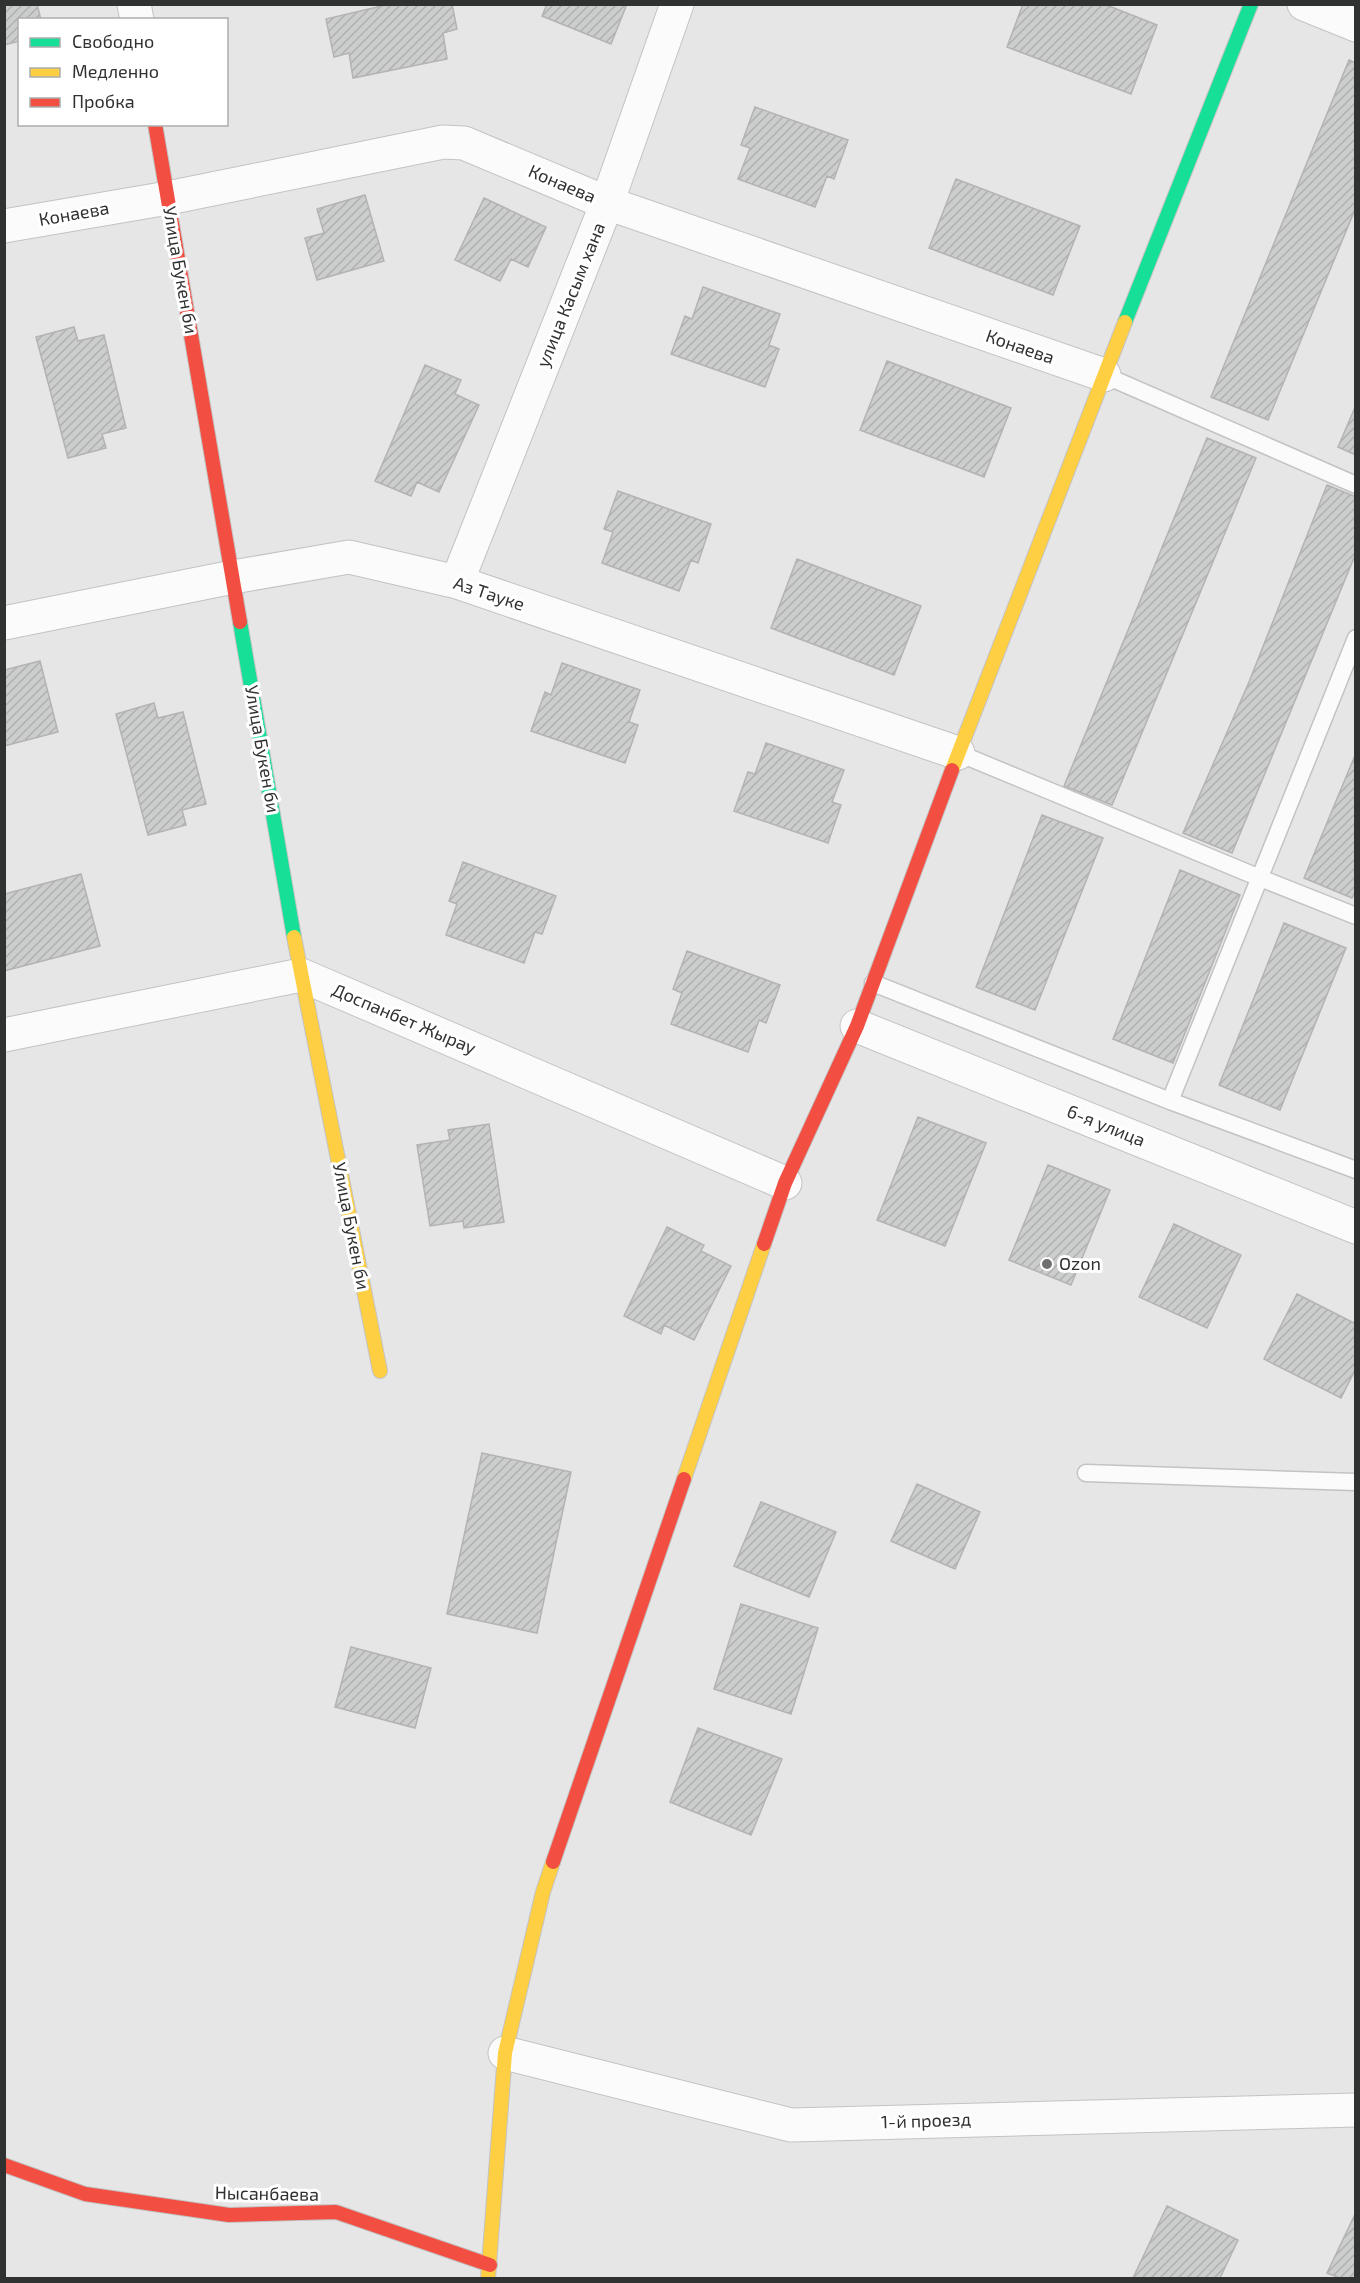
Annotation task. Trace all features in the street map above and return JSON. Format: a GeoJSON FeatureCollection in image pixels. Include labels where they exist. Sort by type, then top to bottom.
{"type":"FeatureCollection","features":[{"type":"Feature","properties":{"kind":"street","name":"улица Касым хана"},"geometry":{"type":"LineString","coordinates":[[457,582],[608,203],[677,4]]}},
{"type":"Feature","properties":{"kind":"street"},"geometry":{"type":"LineString","coordinates":[[489,2272],[505,2053],[543,1892],[785,1183],[857,1026],[958,753],[1251,4]]}},
{"type":"Feature","properties":{"kind":"street"},"geometry":{"type":"LineString","coordinates":[[1304,4],[1356,25]]}},
{"type":"Feature","properties":{"kind":"street","name":"Улица Букен би"},"geometry":{"type":"LineString","coordinates":[[155,126],[301,975],[380,1371]]}},
{"type":"Feature","properties":{"kind":"street","name":"Конаева"},"geometry":{"type":"LineString","coordinates":[[4,226],[168,198],[443,142],[464,143],[608,203],[1104,375]]}},
{"type":"Feature","properties":{"kind":"street","name":"Аз Тауке"},"geometry":{"type":"LineString","coordinates":[[4,623],[233,577],[350,557],[457,582],[958,753]]}},
{"type":"Feature","properties":{"kind":"street"},"geometry":{"type":"LineString","coordinates":[[4,1035],[301,975]]}},
{"type":"Feature","properties":{"kind":"street","name":"Доспанбет Жырау"},"geometry":{"type":"LineString","coordinates":[[301,975],[785,1183]]}},
{"type":"Feature","properties":{"kind":"street","name":"6-я улица"},"geometry":{"type":"LineString","coordinates":[[857,1026],[1356,1227]]}},
{"type":"Feature","properties":{"kind":"street","name":"1-й проезд"},"geometry":{"type":"LineString","coordinates":[[505,2053],[791,2125],[1356,2110]]}},
{"type":"Feature","properties":{"kind":"street","name":"Нысанбаева"},"geometry":{"type":"LineString","coordinates":[[4,2165],[85,2194],[207,2212],[230,2215],[336,2212],[489,2272]]}},
{"type":"Feature","properties":{"kind":"lane"},"geometry":{"type":"LineString","coordinates":[[1104,375],[1356,485]]}},
{"type":"Feature","properties":{"kind":"lane"},"geometry":{"type":"LineString","coordinates":[[1170,1101],[1356,638]]}},
{"type":"Feature","properties":{"kind":"lane"},"geometry":{"type":"LineString","coordinates":[[958,753],[1356,916]]}},
{"type":"Feature","properties":{"kind":"lane"},"geometry":{"type":"LineString","coordinates":[[873,983],[1170,1101],[1356,1170]]}},
{"type":"Feature","properties":{"kind":"lane"},"geometry":{"type":"LineString","coordinates":[[1086,1473],[1356,1482]]}},
{"type":"Feature","properties":{"kind":"building"},"geometry":{"type":"Polygon","coordinates":[[[4,4],[37,4],[40,18],[18,18],[18,42],[4,45],[4,4]]]}},
{"type":"Feature","properties":{"kind":"building"},"geometry":{"type":"Polygon","coordinates":[[[390,4],[452,4],[457,29],[443,33],[447,59],[353,78],[349,53],[334,57],[326,19],[390,4]]]}},
{"type":"Feature","properties":{"kind":"building"},"geometry":{"type":"Polygon","coordinates":[[[547,4],[627,4],[611,44],[542,16],[547,4]]]}},
{"type":"Feature","properties":{"kind":"building"},"geometry":{"type":"Polygon","coordinates":[[[1023,4],[1104,4],[1157,25],[1131,94],[1007,47],[1023,4]]]}},
{"type":"Feature","properties":{"kind":"building"},"geometry":{"type":"Polygon","coordinates":[[[1349,60],[1356,63],[1356,207],[1268,420],[1211,397],[1349,60]]]}},
{"type":"Feature","properties":{"kind":"building"},"geometry":{"type":"Polygon","coordinates":[[[755,107],[848,140],[834,179],[827,176],[815,207],[738,179],[750,148],[741,145],[755,107]]]}},
{"type":"Feature","properties":{"kind":"building"},"geometry":{"type":"Polygon","coordinates":[[[956,179],[1080,226],[1053,295],[929,248],[956,179]]]}},
{"type":"Feature","properties":{"kind":"building"},"geometry":{"type":"Polygon","coordinates":[[[365,195],[384,261],[317,280],[305,238],[324,233],[317,209],[365,195]]]}},
{"type":"Feature","properties":{"kind":"building"},"geometry":{"type":"Polygon","coordinates":[[[484,198],[546,227],[528,267],[511,259],[500,281],[455,260],[484,198]]]}},
{"type":"Feature","properties":{"kind":"building"},"geometry":{"type":"Polygon","coordinates":[[[703,287],[780,314],[769,345],[779,349],[765,387],[671,354],[685,316],[692,319],[703,287]]]}},
{"type":"Feature","properties":{"kind":"building"},"geometry":{"type":"Polygon","coordinates":[[[74,327],[78,341],[104,335],[126,428],[102,434],[106,448],[68,458],[36,337],[74,327]]]}},
{"type":"Feature","properties":{"kind":"building"},"geometry":{"type":"Polygon","coordinates":[[[887,361],[1011,408],[984,477],[860,430],[887,361]]]}},
{"type":"Feature","properties":{"kind":"building"},"geometry":{"type":"Polygon","coordinates":[[[425,365],[461,380],[455,394],[479,405],[439,492],[417,482],[411,496],[375,481],[425,365]]]}},
{"type":"Feature","properties":{"kind":"building"},"geometry":{"type":"Polygon","coordinates":[[[1356,405],[1356,455],[1338,447],[1356,405]]]}},
{"type":"Feature","properties":{"kind":"building"},"geometry":{"type":"Polygon","coordinates":[[[1207,438],[1256,458],[1112,805],[1064,786],[1207,438]]]}},
{"type":"Feature","properties":{"kind":"building"},"geometry":{"type":"Polygon","coordinates":[[[1327,485],[1356,497],[1356,553],[1232,853],[1183,833],[1249,682],[1327,485]]]}},
{"type":"Feature","properties":{"kind":"building"},"geometry":{"type":"Polygon","coordinates":[[[618,491],[711,524],[698,563],[691,560],[679,591],[602,563],[613,532],[604,529],[618,491]]]}},
{"type":"Feature","properties":{"kind":"building"},"geometry":{"type":"Polygon","coordinates":[[[797,559],[921,606],[894,675],[771,628],[797,559]]]}},
{"type":"Feature","properties":{"kind":"building"},"geometry":{"type":"Polygon","coordinates":[[[40,661],[58,732],[4,746],[4,670],[40,661]]]}},
{"type":"Feature","properties":{"kind":"building"},"geometry":{"type":"Polygon","coordinates":[[[562,663],[640,690],[629,722],[638,725],[625,763],[531,731],[545,692],[551,695],[562,663]]]}},
{"type":"Feature","properties":{"kind":"building"},"geometry":{"type":"Polygon","coordinates":[[[154,703],[158,718],[183,712],[206,804],[182,810],[186,825],[148,835],[116,714],[154,703]]]}},
{"type":"Feature","properties":{"kind":"building"},"geometry":{"type":"Polygon","coordinates":[[[766,743],[844,770],[832,802],[841,805],[828,843],[734,811],[748,772],[755,774],[766,743]]]}},
{"type":"Feature","properties":{"kind":"building"},"geometry":{"type":"Polygon","coordinates":[[[1356,753],[1356,890],[1352,898],[1304,878],[1356,753]]]}},
{"type":"Feature","properties":{"kind":"building"},"geometry":{"type":"Polygon","coordinates":[[[1042,815],[1103,838],[1035,1010],[976,987],[1042,815]]]}},
{"type":"Feature","properties":{"kind":"building"},"geometry":{"type":"Polygon","coordinates":[[[463,862],[556,896],[542,934],[535,932],[524,963],[446,935],[457,904],[449,901],[463,862]]]}},
{"type":"Feature","properties":{"kind":"building"},"geometry":{"type":"Polygon","coordinates":[[[1180,870],[1240,895],[1173,1063],[1113,1039],[1180,870]]]}},
{"type":"Feature","properties":{"kind":"building"},"geometry":{"type":"Polygon","coordinates":[[[81,874],[100,946],[4,971],[4,894],[81,874]]]}},
{"type":"Feature","properties":{"kind":"building"},"geometry":{"type":"Polygon","coordinates":[[[1284,923],[1346,948],[1280,1110],[1219,1085],[1284,923]]]}},
{"type":"Feature","properties":{"kind":"building"},"geometry":{"type":"Polygon","coordinates":[[[687,951],[780,985],[766,1023],[759,1020],[748,1052],[671,1024],[682,993],[673,989],[687,951]]]}},
{"type":"Feature","properties":{"kind":"building"},"geometry":{"type":"Polygon","coordinates":[[[918,1117],[986,1143],[945,1246],[877,1220],[918,1117]]]}},
{"type":"Feature","properties":{"kind":"building"},"geometry":{"type":"Polygon","coordinates":[[[489,1124],[504,1222],[464,1228],[463,1221],[430,1226],[417,1145],[450,1140],[448,1130],[489,1124]]]}},
{"type":"Feature","properties":{"kind":"building"},"geometry":{"type":"Polygon","coordinates":[[[1048,1165],[1110,1190],[1071,1285],[1009,1260],[1048,1165]]]}},
{"type":"Feature","properties":{"kind":"building"},"geometry":{"type":"Polygon","coordinates":[[[1174,1224],[1241,1255],[1207,1328],[1139,1297],[1174,1224]]]}},
{"type":"Feature","properties":{"kind":"building"},"geometry":{"type":"Polygon","coordinates":[[[667,1227],[704,1245],[701,1251],[731,1266],[694,1340],[664,1325],[661,1334],[624,1316],[667,1227]]]}},
{"type":"Feature","properties":{"kind":"building"},"geometry":{"type":"Polygon","coordinates":[[[1297,1294],[1356,1324],[1356,1368],[1341,1398],[1264,1359],[1297,1294]]]}},
{"type":"Feature","properties":{"kind":"building"},"geometry":{"type":"Polygon","coordinates":[[[482,1453],[571,1472],[537,1633],[447,1614],[482,1453]]]}},
{"type":"Feature","properties":{"kind":"building"},"geometry":{"type":"Polygon","coordinates":[[[917,1484],[980,1512],[955,1569],[891,1541],[917,1484]]]}},
{"type":"Feature","properties":{"kind":"building"},"geometry":{"type":"Polygon","coordinates":[[[761,1502],[836,1532],[809,1597],[734,1566],[761,1502]]]}},
{"type":"Feature","properties":{"kind":"building"},"geometry":{"type":"Polygon","coordinates":[[[741,1604],[818,1628],[791,1714],[714,1689],[741,1604]]]}},
{"type":"Feature","properties":{"kind":"building"},"geometry":{"type":"Polygon","coordinates":[[[351,1647],[431,1668],[415,1728],[335,1707],[351,1647]]]}},
{"type":"Feature","properties":{"kind":"building"},"geometry":{"type":"Polygon","coordinates":[[[698,1728],[782,1759],[751,1835],[670,1802],[698,1728]]]}},
{"type":"Feature","properties":{"kind":"building"},"geometry":{"type":"Polygon","coordinates":[[[1167,2206],[1238,2240],[1220,2278],[1133,2278],[1167,2206]]]}},
{"type":"Feature","properties":{"kind":"building"},"geometry":{"type":"Polygon","coordinates":[[[1356,2212],[1356,2278],[1340,2278],[1327,2273],[1356,2212]]]}},
{"type":"Feature","properties":{"kind":"traffic: fast"},"geometry":{"type":"LineString","coordinates":[[1125,322],[1251,4]]}},
{"type":"Feature","properties":{"kind":"traffic: fast"},"geometry":{"type":"LineString","coordinates":[[240,622],[294,937]]}},
{"type":"Feature","properties":{"kind":"traffic: slow"},"geometry":{"type":"LineString","coordinates":[[952,770],[1125,322]]}},
{"type":"Feature","properties":{"kind":"traffic: slow"},"geometry":{"type":"LineString","coordinates":[[294,937],[380,1371]]}},
{"type":"Feature","properties":{"kind":"traffic: slow"},"geometry":{"type":"LineString","coordinates":[[684,1479],[764,1244]]}},
{"type":"Feature","properties":{"kind":"traffic: slow"},"geometry":{"type":"LineString","coordinates":[[488,2278],[505,2053],[543,1892],[553,1862]]}},
{"type":"Feature","properties":{"kind":"traffic: jam"},"geometry":{"type":"LineString","coordinates":[[155,126],[240,622]]}},
{"type":"Feature","properties":{"kind":"traffic: jam"},"geometry":{"type":"LineString","coordinates":[[764,1244],[785,1183],[857,1026],[952,770]]}},
{"type":"Feature","properties":{"kind":"traffic: jam"},"geometry":{"type":"LineString","coordinates":[[553,1862],[684,1479]]}},
{"type":"Feature","properties":{"kind":"traffic: jam"},"geometry":{"type":"LineString","coordinates":[[4,2165],[85,2194],[229,2215],[336,2212],[490,2265]]}},
{"type":"Feature","properties":{"kind":"place","name":"Ozon"},"geometry":{"type":"Point","coordinates":[1047,1264]}}]}
